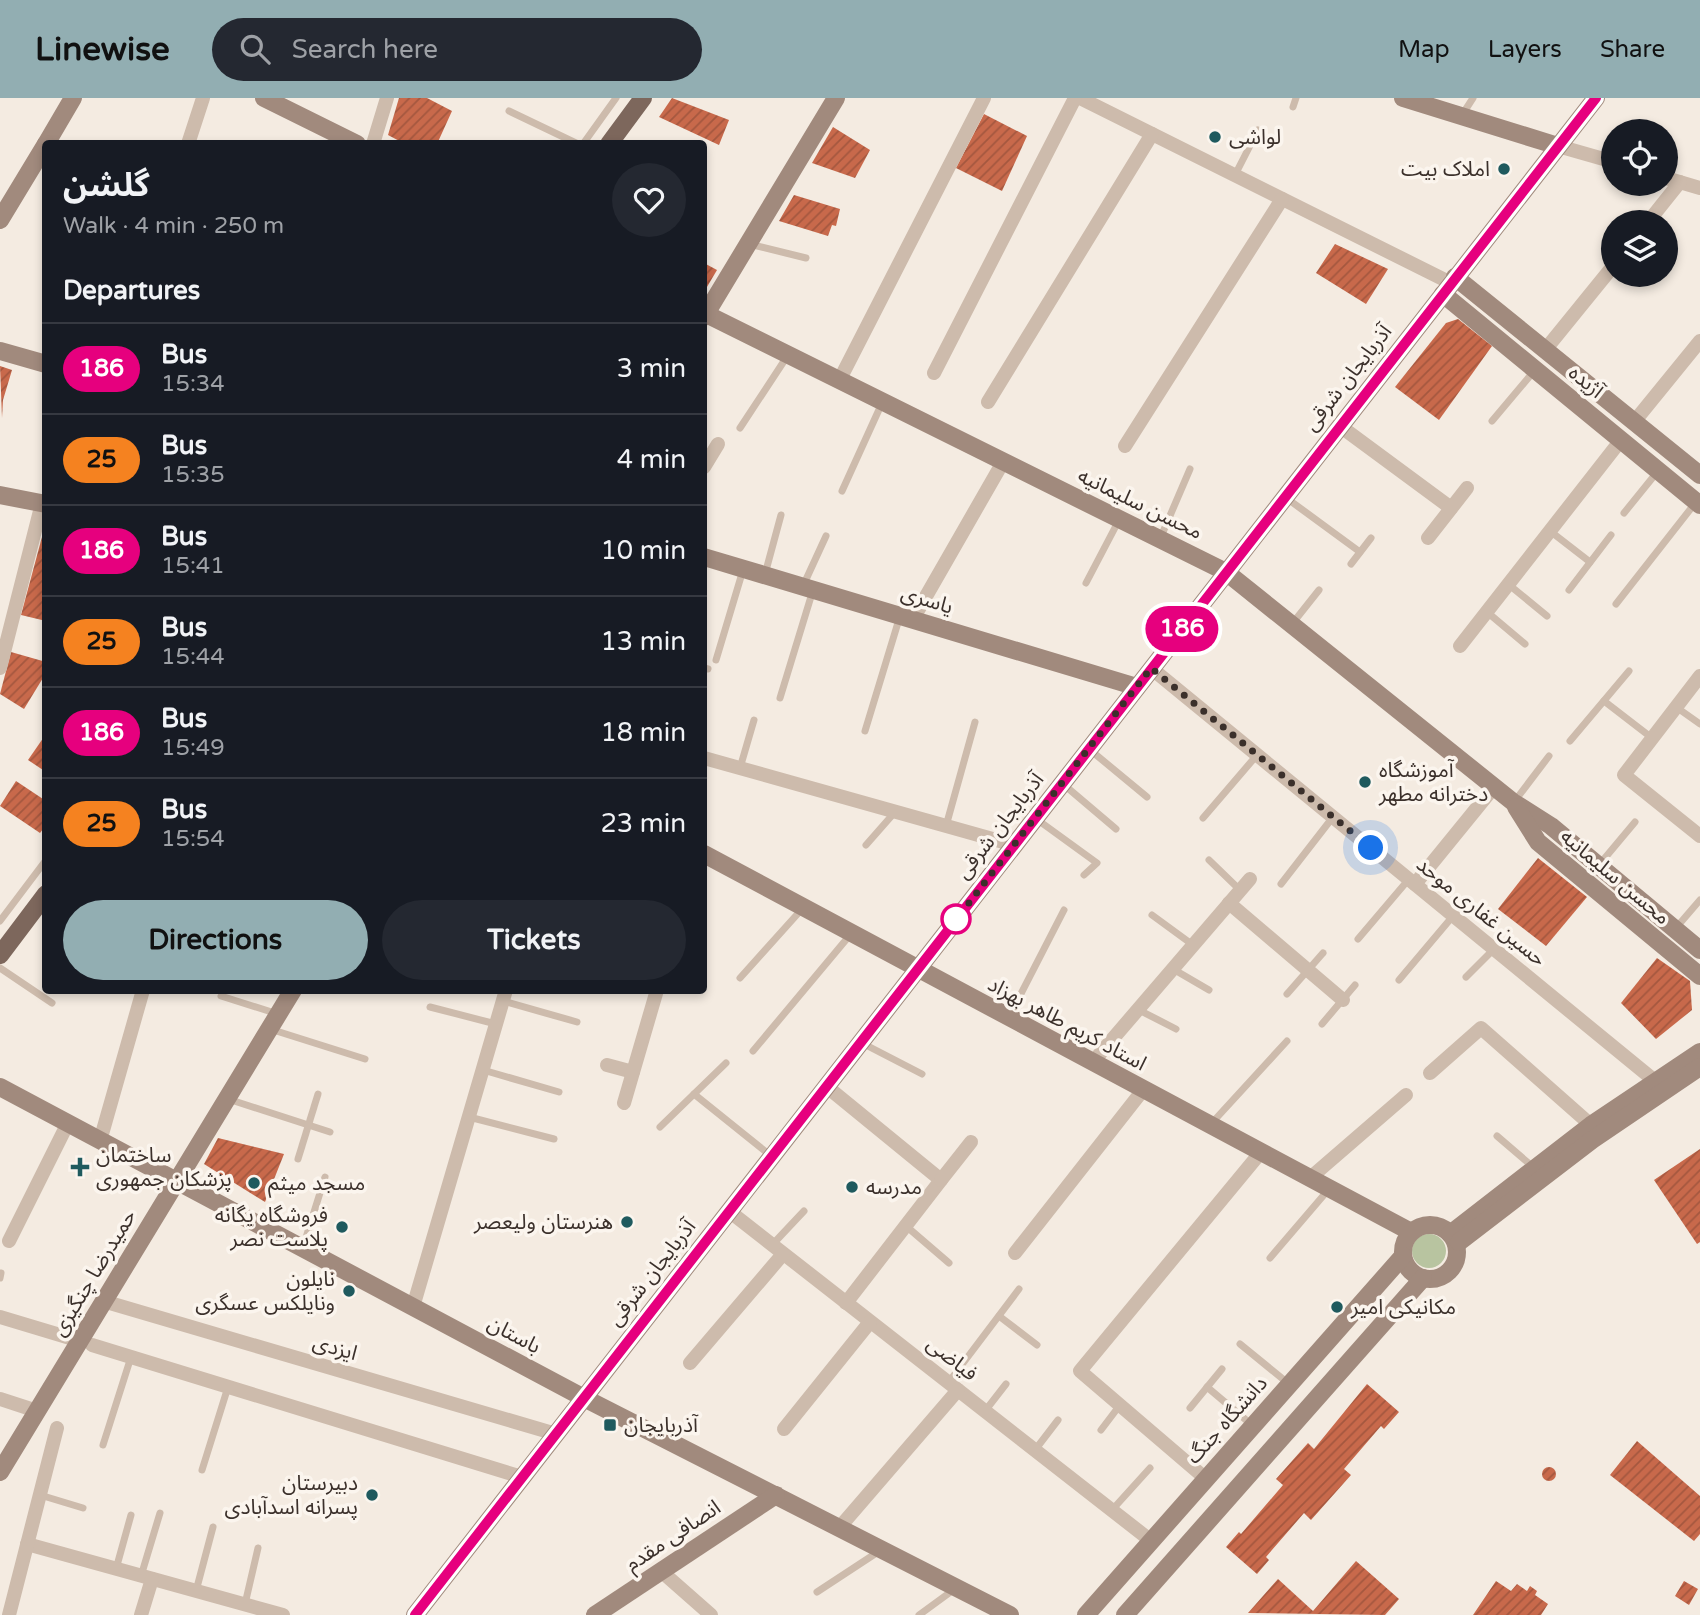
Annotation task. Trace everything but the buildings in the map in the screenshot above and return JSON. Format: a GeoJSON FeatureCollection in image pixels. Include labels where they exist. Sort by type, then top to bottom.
{"type":"FeatureCollection","features":[{"type":"Feature","properties":{"kind":"main road"},"geometry":{"type":"LineString","coordinates":[[48,140],[73,98]]}},
{"type":"Feature","properties":{"kind":"main road"},"geometry":{"type":"LineString","coordinates":[[264,98],[350,140]]}},
{"type":"Feature","properties":{"kind":"main road"},"geometry":{"type":"LineString","coordinates":[[612,140],[643,98]]}},
{"type":"Feature","properties":{"kind":"main road"},"geometry":{"type":"LineString","coordinates":[[707,310],[836,98]]}},
{"type":"Feature","properties":{"kind":"main road"},"geometry":{"type":"LineString","coordinates":[[1404,98],[1558,146]]}},
{"type":"Feature","properties":{"kind":"main road","name":"آذربایجان شرقی"},"geometry":{"type":"LineString","coordinates":[[415,1615],[1596,98]]}},
{"type":"Feature","properties":{"kind":"main road"},"geometry":{"type":"LineString","coordinates":[[0,220],[42,151]]}},
{"type":"Feature","properties":{"kind":"main road","name":"آژیده"},"geometry":{"type":"LineString","coordinates":[[1450,285],[1545,350],[1634,422],[1697,466]]}},
{"type":"Feature","properties":{"kind":"main road","name":"آژیده"},"geometry":{"type":"LineString","coordinates":[[1450,285],[1535,370],[1698,503]]}},
{"type":"Feature","properties":{"kind":"main road","name":"محسن سلیمانیه"},"geometry":{"type":"LineString","coordinates":[[707,316],[1226,572],[1513,802],[1551,827],[1700,950]]}},
{"type":"Feature","properties":{"kind":"main road"},"geometry":{"type":"LineString","coordinates":[[0,351],[42,363]]}},
{"type":"Feature","properties":{"kind":"main road"},"geometry":{"type":"LineString","coordinates":[[1621,440],[1634,422]]}},
{"type":"Feature","properties":{"kind":"main road"},"geometry":{"type":"LineString","coordinates":[[0,495],[42,504]]}},
{"type":"Feature","properties":{"kind":"main road","name":"یاسری"},"geometry":{"type":"LineString","coordinates":[[707,557],[1137,687]]}},
{"type":"Feature","properties":{"kind":"main road","name":"محسن سلیمانیه"},"geometry":{"type":"LineString","coordinates":[[1513,802],[1538,842],[1700,976]]}},
{"type":"Feature","properties":{"kind":"main road","name":"استاد کریم طاهر بهزاد"},"geometry":{"type":"LineString","coordinates":[[707,856],[1411,1232]]}},
{"type":"Feature","properties":{"kind":"main road"},"geometry":{"type":"LineString","coordinates":[[0,955],[42,900]]}},
{"type":"Feature","properties":{"kind":"main road","name":"حمیدرضا چنگیزی"},"geometry":{"type":"LineString","coordinates":[[2,1465],[86,1343],[103,1301],[291,994]]}},
{"type":"Feature","properties":{"kind":"main road"},"geometry":{"type":"LineString","coordinates":[[1453,1239],[1534,1168],[1591,1125],[1700,1052]]}},
{"type":"Feature","properties":{"kind":"main road"},"geometry":{"type":"LineString","coordinates":[[1453,1239],[1700,1067]]}},
{"type":"Feature","properties":{"kind":"main road","name":"باستان"},"geometry":{"type":"LineString","coordinates":[[0,1087],[584,1398],[1010,1615]]}},
{"type":"Feature","properties":{"kind":"main road"},"geometry":{"type":"LineString","coordinates":[[1125,1615],[1423,1278],[1446,1273],[1455,1261],[1453,1239],[1444,1228],[1427,1224],[1411,1232],[1403,1247],[1403,1256],[1410,1270],[1423,1278]]}},
{"type":"Feature","properties":{"kind":"main road","name":"دانشگاه جنگ"},"geometry":{"type":"LineString","coordinates":[[1086,1615],[1403,1256]]}},
{"type":"Feature","properties":{"kind":"main road","name":"انصافی مقدم"},"geometry":{"type":"LineString","coordinates":[[595,1615],[776,1495]]}},
{"type":"Feature","properties":{"kind":"street"},"geometry":{"type":"LineString","coordinates":[[189,140],[203,98]]}},
{"type":"Feature","properties":{"kind":"street"},"geometry":{"type":"LineString","coordinates":[[374,140],[387,98]]}},
{"type":"Feature","properties":{"kind":"street"},"geometry":{"type":"LineString","coordinates":[[839,381],[984,98]]}},
{"type":"Feature","properties":{"kind":"street"},"geometry":{"type":"LineString","coordinates":[[934,373],[1077,98],[1450,285]]}},
{"type":"Feature","properties":{"kind":"street"},"geometry":{"type":"LineString","coordinates":[[988,402],[1152,134]]}},
{"type":"Feature","properties":{"kind":"street"},"geometry":{"type":"LineString","coordinates":[[1558,146],[1601,159]]}},
{"type":"Feature","properties":{"kind":"street"},"geometry":{"type":"LineString","coordinates":[[1678,181],[1700,188]]}},
{"type":"Feature","properties":{"kind":"street"},"geometry":{"type":"LineString","coordinates":[[1125,446],[1282,199]]}},
{"type":"Feature","properties":{"kind":"street"},"geometry":{"type":"LineString","coordinates":[[1545,350],[1601,281]]}},
{"type":"Feature","properties":{"kind":"street"},"geometry":{"type":"LineString","coordinates":[[1634,422],[1700,341]]}},
{"type":"Feature","properties":{"kind":"street"},"geometry":{"type":"LineString","coordinates":[[1340,426],[1451,508]]}},
{"type":"Feature","properties":{"kind":"street"},"geometry":{"type":"LineString","coordinates":[[1460,646],[1621,440]]}},
{"type":"Feature","properties":{"kind":"street"},"geometry":{"type":"LineString","coordinates":[[707,462],[718,444]]}},
{"type":"Feature","properties":{"kind":"street"},"geometry":{"type":"LineString","coordinates":[[907,617],[1003,462]]}},
{"type":"Feature","properties":{"kind":"street"},"geometry":{"type":"LineString","coordinates":[[1428,538],[1467,488]]}},
{"type":"Feature","properties":{"kind":"street"},"geometry":{"type":"LineString","coordinates":[[0,668],[42,511]]}},
{"type":"Feature","properties":{"kind":"street","name":"حسین غفاری موحد"},"geometry":{"type":"LineString","coordinates":[[1151,668],[1655,1082]]}},
{"type":"Feature","properties":{"kind":"street"},"geometry":{"type":"LineString","coordinates":[[1700,676],[1624,775],[1700,836]]}},
{"type":"Feature","properties":{"kind":"street"},"geometry":{"type":"LineString","coordinates":[[707,759],[1014,845]]}},
{"type":"Feature","properties":{"kind":"street"},"geometry":{"type":"LineString","coordinates":[[1412,882],[1494,787]]}},
{"type":"Feature","properties":{"kind":"street"},"geometry":{"type":"LineString","coordinates":[[1092,1063],[1245,885]]}},
{"type":"Feature","properties":{"kind":"street"},"geometry":{"type":"LineString","coordinates":[[1229,904],[1343,1000]]}},
{"type":"Feature","properties":{"kind":"street"},"geometry":{"type":"LineString","coordinates":[[100,1141],[142,994]]}},
{"type":"Feature","properties":{"kind":"street"},"geometry":{"type":"LineString","coordinates":[[624,1103],[656,994]]}},
{"type":"Feature","properties":{"kind":"street"},"geometry":{"type":"LineString","coordinates":[[413,1307],[504,996]]}},
{"type":"Feature","properties":{"kind":"street"},"geometry":{"type":"LineString","coordinates":[[1430,1073],[1481,1028],[1591,1125]]}},
{"type":"Feature","properties":{"kind":"street"},"geometry":{"type":"LineString","coordinates":[[607,1065],[634,1072]]}},
{"type":"Feature","properties":{"kind":"street"},"geometry":{"type":"LineString","coordinates":[[826,1086],[941,1180]]}},
{"type":"Feature","properties":{"kind":"street"},"geometry":{"type":"LineString","coordinates":[[1016,1254],[1143,1090]]}},
{"type":"Feature","properties":{"kind":"street"},"geometry":{"type":"LineString","coordinates":[[1310,1178],[1406,1095]]}},
{"type":"Feature","properties":{"kind":"street"},"geometry":{"type":"LineString","coordinates":[[9,1241],[68,1124]]}},
{"type":"Feature","properties":{"kind":"street"},"geometry":{"type":"LineString","coordinates":[[846,1303],[971,1142]]}},
{"type":"Feature","properties":{"kind":"street"},"geometry":{"type":"LineString","coordinates":[[1205,1478],[1080,1371],[1261,1152]]}},
{"type":"Feature","properties":{"kind":"street","name":"فیاضی"},"geometry":{"type":"LineString","coordinates":[[729,1212],[1150,1540]]}},
{"type":"Feature","properties":{"kind":"street"},"geometry":{"type":"LineString","coordinates":[[690,1363],[778,1250]]}},
{"type":"Feature","properties":{"kind":"street","name":"ایزدی"},"geometry":{"type":"LineString","coordinates":[[103,1301],[556,1434]]}},
{"type":"Feature","properties":{"kind":"street"},"geometry":{"type":"LineString","coordinates":[[0,1317],[522,1477]]}},
{"type":"Feature","properties":{"kind":"street"},"geometry":{"type":"LineString","coordinates":[[784,1429],[870,1322]]}},
{"type":"Feature","properties":{"kind":"street"},"geometry":{"type":"LineString","coordinates":[[839,1528],[953,1386]]}},
{"type":"Feature","properties":{"kind":"street"},"geometry":{"type":"LineString","coordinates":[[0,1399],[37,1411]]}},
{"type":"Feature","properties":{"kind":"street"},"geometry":{"type":"LineString","coordinates":[[13,1614],[27,1544],[57,1428]]}},
{"type":"Feature","properties":{"kind":"street"},"geometry":{"type":"LineString","coordinates":[[27,1544],[196,1591],[243,1610],[283,1615]]}},
{"type":"Feature","properties":{"kind":"street"},"geometry":{"type":"LineString","coordinates":[[661,1571],[711,1615]]}},
{"type":"Feature","properties":{"kind":"street"},"geometry":{"type":"LineString","coordinates":[[141,1615],[147,1577]]}},
{"type":"Feature","properties":{"kind":"lane"},"geometry":{"type":"LineString","coordinates":[[584,140],[616,98]]}},
{"type":"Feature","properties":{"kind":"lane"},"geometry":{"type":"LineString","coordinates":[[1293,107],[1296,98]]}},
{"type":"Feature","properties":{"kind":"lane"},"geometry":{"type":"LineString","coordinates":[[1462,116],[1473,98]]}},
{"type":"Feature","properties":{"kind":"lane"},"geometry":{"type":"LineString","coordinates":[[509,111],[572,140]]}},
{"type":"Feature","properties":{"kind":"lane"},"geometry":{"type":"LineString","coordinates":[[1235,175],[1258,130]]}},
{"type":"Feature","properties":{"kind":"lane"},"geometry":{"type":"LineString","coordinates":[[748,244],[806,258]]}},
{"type":"Feature","properties":{"kind":"lane"},"geometry":{"type":"LineString","coordinates":[[740,428],[788,355]]}},
{"type":"Feature","properties":{"kind":"lane"},"geometry":{"type":"LineString","coordinates":[[1492,421],[1535,370]]}},
{"type":"Feature","properties":{"kind":"lane"},"geometry":{"type":"LineString","coordinates":[[842,491],[882,402]]}},
{"type":"Feature","properties":{"kind":"lane"},"geometry":{"type":"LineString","coordinates":[[1160,540],[1190,469]]}},
{"type":"Feature","properties":{"kind":"lane"},"geometry":{"type":"LineString","coordinates":[[1624,513],[1658,471]]}},
{"type":"Feature","properties":{"kind":"lane"},"geometry":{"type":"LineString","coordinates":[[1285,497],[1360,552]]}},
{"type":"Feature","properties":{"kind":"lane"},"geometry":{"type":"LineString","coordinates":[[1616,604],[1698,503]]}},
{"type":"Feature","properties":{"kind":"lane"},"geometry":{"type":"LineString","coordinates":[[765,575],[781,515]]}},
{"type":"Feature","properties":{"kind":"lane"},"geometry":{"type":"LineString","coordinates":[[1086,583],[1120,520]]}},
{"type":"Feature","properties":{"kind":"lane"},"geometry":{"type":"LineString","coordinates":[[1550,531],[1590,562]]}},
{"type":"Feature","properties":{"kind":"lane"},"geometry":{"type":"LineString","coordinates":[[1569,590],[1611,535]]}},
{"type":"Feature","properties":{"kind":"lane"},"geometry":{"type":"LineString","coordinates":[[780,698],[808,588],[826,536]]}},
{"type":"Feature","properties":{"kind":"lane"},"geometry":{"type":"LineString","coordinates":[[1351,564],[1371,538]]}},
{"type":"Feature","properties":{"kind":"lane"},"geometry":{"type":"LineString","coordinates":[[716,660],[743,568]]}},
{"type":"Feature","properties":{"kind":"lane"},"geometry":{"type":"LineString","coordinates":[[1508,584],[1547,616]]}},
{"type":"Feature","properties":{"kind":"lane"},"geometry":{"type":"LineString","coordinates":[[1292,625],[1319,590]]}},
{"type":"Feature","properties":{"kind":"lane"},"geometry":{"type":"LineString","coordinates":[[1487,612],[1525,644]]}},
{"type":"Feature","properties":{"kind":"lane"},"geometry":{"type":"LineString","coordinates":[[865,731],[907,617]]}},
{"type":"Feature","properties":{"kind":"lane"},"geometry":{"type":"LineString","coordinates":[[1570,741],[1629,671]]}},
{"type":"Feature","properties":{"kind":"lane"},"geometry":{"type":"LineString","coordinates":[[1604,701],[1653,738]]}},
{"type":"Feature","properties":{"kind":"lane"},"geometry":{"type":"LineString","coordinates":[[1676,707],[1700,724]]}},
{"type":"Feature","properties":{"kind":"lane"},"geometry":{"type":"LineString","coordinates":[[740,768],[754,720]]}},
{"type":"Feature","properties":{"kind":"lane"},"geometry":{"type":"LineString","coordinates":[[946,826],[975,722]]}},
{"type":"Feature","properties":{"kind":"lane"},"geometry":{"type":"LineString","coordinates":[[1088,749],[1147,797]]}},
{"type":"Feature","properties":{"kind":"lane"},"geometry":{"type":"LineString","coordinates":[[1203,818],[1257,755]]}},
{"type":"Feature","properties":{"kind":"lane"},"geometry":{"type":"LineString","coordinates":[[1513,802],[1549,757]]}},
{"type":"Feature","properties":{"kind":"lane"},"geometry":{"type":"LineString","coordinates":[[1062,783],[1116,829]]}},
{"type":"Feature","properties":{"kind":"lane"},"geometry":{"type":"LineString","coordinates":[[866,845],[895,812]]}},
{"type":"Feature","properties":{"kind":"lane"},"geometry":{"type":"LineString","coordinates":[[1281,884],[1333,817]]}},
{"type":"Feature","properties":{"kind":"lane"},"geometry":{"type":"LineString","coordinates":[[1035,818],[1097,863],[1084,875]]}},
{"type":"Feature","properties":{"kind":"lane"},"geometry":{"type":"LineString","coordinates":[[1598,866],[1635,822]]}},
{"type":"Feature","properties":{"kind":"lane"},"geometry":{"type":"LineString","coordinates":[[1209,860],[1245,885]]}},
{"type":"Feature","properties":{"kind":"lane"},"geometry":{"type":"LineString","coordinates":[[0,921],[42,865]]}},
{"type":"Feature","properties":{"kind":"lane"},"geometry":{"type":"LineString","coordinates":[[1357,939],[1412,882]]}},
{"type":"Feature","properties":{"kind":"lane"},"geometry":{"type":"LineString","coordinates":[[1674,929],[1700,900]]}},
{"type":"Feature","properties":{"kind":"lane"},"geometry":{"type":"LineString","coordinates":[[740,978],[803,908]]}},
{"type":"Feature","properties":{"kind":"lane"},"geometry":{"type":"LineString","coordinates":[[1008,1018],[1064,910]]}},
{"type":"Feature","properties":{"kind":"lane"},"geometry":{"type":"LineString","coordinates":[[1152,915],[1193,945]]}},
{"type":"Feature","properties":{"kind":"lane"},"geometry":{"type":"LineString","coordinates":[[1399,980],[1453,916]]}},
{"type":"Feature","properties":{"kind":"lane"},"geometry":{"type":"LineString","coordinates":[[753,1051],[851,934]]}},
{"type":"Feature","properties":{"kind":"lane"},"geometry":{"type":"LineString","coordinates":[[1465,976],[1494,949]]}},
{"type":"Feature","properties":{"kind":"lane"},"geometry":{"type":"LineString","coordinates":[[1287,994],[1323,953]]}},
{"type":"Feature","properties":{"kind":"lane"},"geometry":{"type":"LineString","coordinates":[[0,968],[52,1003]]}},
{"type":"Feature","properties":{"kind":"lane"},"geometry":{"type":"LineString","coordinates":[[1172,969],[1209,990]]}},
{"type":"Feature","properties":{"kind":"lane"},"geometry":{"type":"LineString","coordinates":[[1322,1024],[1355,985]]}},
{"type":"Feature","properties":{"kind":"lane"},"geometry":{"type":"LineString","coordinates":[[221,996],[274,1022],[365,1059]]}},
{"type":"Feature","properties":{"kind":"lane"},"geometry":{"type":"LineString","coordinates":[[504,996],[577,1023]]}},
{"type":"Feature","properties":{"kind":"lane"},"geometry":{"type":"LineString","coordinates":[[430,1007],[496,1024]]}},
{"type":"Feature","properties":{"kind":"lane"},"geometry":{"type":"LineString","coordinates":[[1137,1009],[1177,1029]]}},
{"type":"Feature","properties":{"kind":"lane"},"geometry":{"type":"LineString","coordinates":[[1210,1125],[1287,1041]]}},
{"type":"Feature","properties":{"kind":"lane"},"geometry":{"type":"LineString","coordinates":[[860,1042],[922,1074]]}},
{"type":"Feature","properties":{"kind":"lane"},"geometry":{"type":"LineString","coordinates":[[660,1127],[726,1063]]}},
{"type":"Feature","properties":{"kind":"lane"},"geometry":{"type":"LineString","coordinates":[[482,1070],[559,1092]]}},
{"type":"Feature","properties":{"kind":"lane"},"geometry":{"type":"LineString","coordinates":[[298,1159],[318,1094]]}},
{"type":"Feature","properties":{"kind":"lane"},"geometry":{"type":"LineString","coordinates":[[694,1094],[771,1157]]}},
{"type":"Feature","properties":{"kind":"lane"},"geometry":{"type":"LineString","coordinates":[[227,1099],[330,1132]]}},
{"type":"Feature","properties":{"kind":"lane"},"geometry":{"type":"LineString","coordinates":[[469,1117],[554,1139]]}},
{"type":"Feature","properties":{"kind":"lane"},"geometry":{"type":"LineString","coordinates":[[1497,1136],[1534,1168]]}},
{"type":"Feature","properties":{"kind":"lane"},"geometry":{"type":"LineString","coordinates":[[302,1248],[325,1177]]}},
{"type":"Feature","properties":{"kind":"lane"},"geometry":{"type":"LineString","coordinates":[[1270,1258],[1329,1188]]}},
{"type":"Feature","properties":{"kind":"lane"},"geometry":{"type":"LineString","coordinates":[[778,1250],[804,1211]]}},
{"type":"Feature","properties":{"kind":"lane"},"geometry":{"type":"LineString","coordinates":[[906,1226],[949,1263]]}},
{"type":"Feature","properties":{"kind":"lane"},"geometry":{"type":"LineString","coordinates":[[953,1386],[1019,1289]]}},
{"type":"Feature","properties":{"kind":"lane"},"geometry":{"type":"LineString","coordinates":[[999,1316],[1037,1345]]}},
{"type":"Feature","properties":{"kind":"lane"},"geometry":{"type":"LineString","coordinates":[[1240,1344],[1289,1384]]}},
{"type":"Feature","properties":{"kind":"lane"},"geometry":{"type":"LineString","coordinates":[[103,1445],[131,1356]]}},
{"type":"Feature","properties":{"kind":"lane"},"geometry":{"type":"LineString","coordinates":[[1190,1408],[1222,1369]]}},
{"type":"Feature","properties":{"kind":"lane"},"geometry":{"type":"LineString","coordinates":[[985,1411],[1006,1384]]}},
{"type":"Feature","properties":{"kind":"lane"},"geometry":{"type":"LineString","coordinates":[[202,1470],[229,1387]]}},
{"type":"Feature","properties":{"kind":"lane"},"geometry":{"type":"LineString","coordinates":[[1207,1387],[1252,1426]]}},
{"type":"Feature","properties":{"kind":"lane"},"geometry":{"type":"LineString","coordinates":[[1101,1430],[1120,1405]]}},
{"type":"Feature","properties":{"kind":"lane"},"geometry":{"type":"LineString","coordinates":[[1035,1450],[1058,1420]]}},
{"type":"Feature","properties":{"kind":"lane"},"geometry":{"type":"LineString","coordinates":[[1112,1510],[1150,1468]]}},
{"type":"Feature","properties":{"kind":"lane"},"geometry":{"type":"LineString","coordinates":[[40,1495],[83,1508]]}},
{"type":"Feature","properties":{"kind":"lane"},"geometry":{"type":"LineString","coordinates":[[147,1577],[160,1513]]}},
{"type":"Feature","properties":{"kind":"lane"},"geometry":{"type":"LineString","coordinates":[[116,1569],[131,1515]]}},
{"type":"Feature","properties":{"kind":"lane"},"geometry":{"type":"LineString","coordinates":[[196,1591],[213,1527]]}},
{"type":"Feature","properties":{"kind":"lane"},"geometry":{"type":"LineString","coordinates":[[243,1610],[258,1548]]}},
{"type":"Feature","properties":{"kind":"lane"},"geometry":{"type":"LineString","coordinates":[[817,1592],[882,1550]]}},
{"type":"Feature","properties":{"kind":"lane"},"geometry":{"type":"LineString","coordinates":[[919,1615],[957,1588]]}},
{"type":"Feature","properties":{"kind":"green space"},"geometry":{"type":"Polygon","coordinates":[[[1429,1234],[1441,1239],[1446,1251],[1441,1263],[1429,1268],[1417,1263],[1412,1251],[1417,1239],[1429,1234]]]}},
{"type":"Feature","properties":{"kind":"bus line","name":"186"},"geometry":{"type":"LineString","coordinates":[[415,1615],[1596,98]]}},
{"type":"Feature","properties":{"kind":"place","name":"لواشی"},"geometry":{"type":"Point","coordinates":[1215,137]}},
{"type":"Feature","properties":{"kind":"place","name":"املاک بیت"},"geometry":{"type":"Point","coordinates":[1504,169]}},
{"type":"Feature","properties":{"kind":"place","name":"آموزشگاه دخترانه مطهر"},"geometry":{"type":"Point","coordinates":[1365,782]}},
{"type":"Feature","properties":{"kind":"place","name":"ساختمان پزشکان جمهوری"},"geometry":{"type":"Point","coordinates":[80,1167]}},
{"type":"Feature","properties":{"kind":"place","name":"مسجد میثم"},"geometry":{"type":"Point","coordinates":[254,1183]}},
{"type":"Feature","properties":{"kind":"place","name":"مدرسه"},"geometry":{"type":"Point","coordinates":[852,1187]}},
{"type":"Feature","properties":{"kind":"place","name":"هنرستان ولیعصر"},"geometry":{"type":"Point","coordinates":[627,1222]}},
{"type":"Feature","properties":{"kind":"place","name":"فروشگاه یگانه پلاست نصر"},"geometry":{"type":"Point","coordinates":[342,1227]}},
{"type":"Feature","properties":{"kind":"place","name":"نایلون ونایلکس عسگری"},"geometry":{"type":"Point","coordinates":[349,1291]}},
{"type":"Feature","properties":{"kind":"place","name":"مکانیکی امیر"},"geometry":{"type":"Point","coordinates":[1337,1307]}},
{"type":"Feature","properties":{"kind":"place","name":"آذربایجان"},"geometry":{"type":"Point","coordinates":[610,1425]}},
{"type":"Feature","properties":{"kind":"place","name":"دبیرستان پسرانه اسدآبادی"},"geometry":{"type":"Point","coordinates":[372,1495]}},
{"type":"Feature","properties":{"kind":"route"},"geometry":{"type":"LineString","coordinates":[[956,919],[951,926],[1151,668],[1371,848]]}}]}
